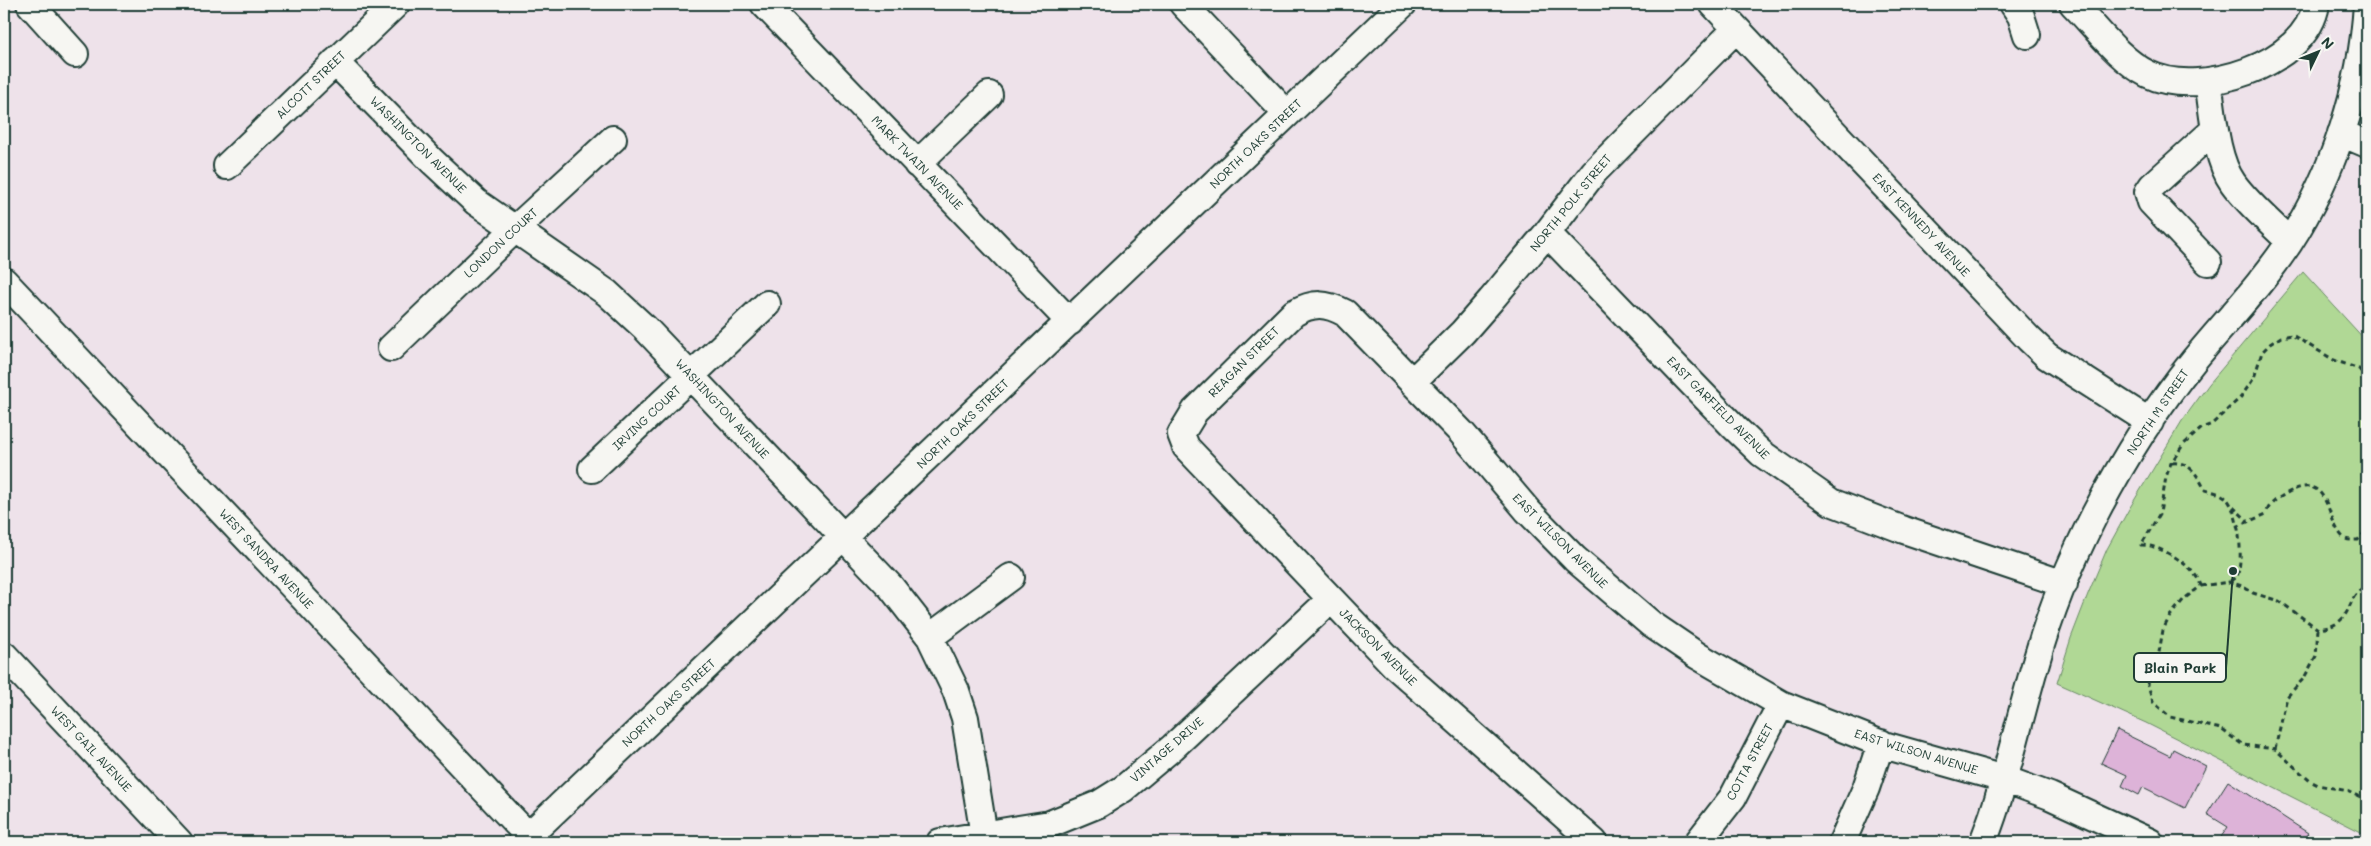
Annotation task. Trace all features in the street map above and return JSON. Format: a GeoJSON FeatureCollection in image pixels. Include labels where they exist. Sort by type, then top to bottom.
{"type":"FeatureCollection","features":[{"type":"Feature","properties":{"kind":"street"},"geometry":{"type":"LineString","coordinates":[[30,4],[75,54]]}},
{"type":"Feature","properties":{"kind":"street","name":"ALCOTT STREET"},"geometry":{"type":"LineString","coordinates":[[227,166],[396,4]]}},
{"type":"Feature","properties":{"kind":"street"},"geometry":{"type":"LineString","coordinates":[[1183,4],[1286,114]]}},
{"type":"Feature","properties":{"kind":"street","name":"NORTH OAKS STREET"},"geometry":{"type":"LineString","coordinates":[[528,840],[1403,4]]}},
{"type":"Feature","properties":{"kind":"street","name":"EAST KENNEDY AVENUE"},"geometry":{"type":"LineString","coordinates":[[1712,4],[2029,339],[2047,356],[2150,422]]}},
{"type":"Feature","properties":{"kind":"street"},"geometry":{"type":"LineString","coordinates":[[2013,4],[2021,16],[2027,35]]}},
{"type":"Feature","properties":{"kind":"street"},"geometry":{"type":"LineString","coordinates":[[2073,4],[2136,67],[2165,80],[2182,83],[2208,81],[2255,68],[2274,60],[2298,38],[2309,23],[2316,4]]}},
{"type":"Feature","properties":{"kind":"street","name":"NORTH M STREET"},"geometry":{"type":"LineString","coordinates":[[1983,842],[2004,779],[2036,660],[2064,584],[2094,516],[2123,464],[2150,422],[2193,362],[2270,269],[2312,201],[2341,133],[2358,68],[2367,4]]}},
{"type":"Feature","properties":{"kind":"street","name":"MARK TWAIN AVENUE"},"geometry":{"type":"LineString","coordinates":[[770,5],[917,164],[1070,322]]}},
{"type":"Feature","properties":{"kind":"street","name":"NORTH POLK STREET"},"geometry":{"type":"LineString","coordinates":[[1412,382],[1463,332],[1547,233],[1594,172],[1736,29]]}},
{"type":"Feature","properties":{"kind":"street","name":"WASHINGTON AVENUE"},"geometry":{"type":"LineString","coordinates":[[335,62],[432,161],[476,202],[607,293],[645,328],[891,587],[930,637],[956,691],[965,718],[984,839]]}},
{"type":"Feature","properties":{"kind":"street"},"geometry":{"type":"LineString","coordinates":[[2208,81],[2215,129],[2223,163],[2232,182],[2289,241]]}},
{"type":"Feature","properties":{"kind":"street"},"geometry":{"type":"LineString","coordinates":[[917,164],[989,95]]}},
{"type":"Feature","properties":{"kind":"street"},"geometry":{"type":"LineString","coordinates":[[2208,262],[2151,202],[2148,192],[2152,186],[2215,129]]}},
{"type":"Feature","properties":{"kind":"street"},"geometry":{"type":"LineString","coordinates":[[2341,133],[2367,144]]}},
{"type":"Feature","properties":{"kind":"street","name":"LONDON COURT"},"geometry":{"type":"LineString","coordinates":[[391,348],[514,230],[613,139]]}},
{"type":"Feature","properties":{"kind":"street","name":"EAST GARFIELD AVENUE"},"geometry":{"type":"LineString","coordinates":[[1547,233],[1734,427],[1761,453],[1790,475],[1832,502],[1904,530],[2064,584]]}},
{"type":"Feature","properties":{"kind":"street","name":"WEST SANDRA AVENUE"},"geometry":{"type":"LineString","coordinates":[[4,281],[528,840]]}},
{"type":"Feature","properties":{"kind":"street","name":"IRVING COURT"},"geometry":{"type":"LineString","coordinates":[[592,469],[767,304]]}},
{"type":"Feature","properties":{"kind":"street","name":"EAST WILSON AVENUE"},"geometry":{"type":"LineString","coordinates":[[1319,304],[1332,306],[1345,313],[1485,458],[1528,511],[1575,559],[1651,624],[1698,656],[1781,704],[1881,743],[2004,779],[2050,796],[2150,842]]}},
{"type":"Feature","properties":{"kind":"street","name":"REAGAN STREET"},"geometry":{"type":"LineString","coordinates":[[1182,434],[1194,411],[1294,313],[1306,306],[1319,304]]}},
{"type":"Feature","properties":{"kind":"street","name":"JACKSON AVENUE"},"geometry":{"type":"LineString","coordinates":[[1182,434],[1186,447],[1195,458],[1401,672],[1594,842]]}},
{"type":"Feature","properties":{"kind":"street"},"geometry":{"type":"LineString","coordinates":[[930,637],[1011,577]]}},
{"type":"Feature","properties":{"kind":"street","name":"VINTAGE DRIVE"},"geometry":{"type":"LineString","coordinates":[[940,842],[984,839],[1050,824],[1099,804],[1123,788],[1172,747],[1330,600]]}},
{"type":"Feature","properties":{"kind":"street","name":"WEST GAIL AVENUE"},"geometry":{"type":"LineString","coordinates":[[4,655],[179,842]]}},
{"type":"Feature","properties":{"kind":"street","name":"COTTA STREET"},"geometry":{"type":"LineString","coordinates":[[1698,842],[1733,797],[1781,704]]}},
{"type":"Feature","properties":{"kind":"street"},"geometry":{"type":"LineString","coordinates":[[1842,842],[1866,788],[1881,743]]}},
{"type":"Feature","properties":{"kind":"path"},"geometry":{"type":"LineString","coordinates":[[2201,586],[2200,580],[2173,556],[2150,544],[2141,544],[2154,527],[2160,513],[2166,477],[2171,463],[2182,445],[2191,436],[2212,424],[2241,397],[2254,378],[2262,352],[2281,337],[2292,336],[2302,340],[2334,360],[2359,370],[2367,379]]}},
{"type":"Feature","properties":{"kind":"path"},"geometry":{"type":"LineString","coordinates":[[2171,463],[2184,464],[2195,473],[2205,490],[2220,494],[2226,498],[2248,522]]}},
{"type":"Feature","properties":{"kind":"path"},"geometry":{"type":"LineString","coordinates":[[2236,527],[2266,514],[2268,507],[2280,498],[2299,488],[2306,488],[2320,493],[2325,499],[2343,537],[2350,541],[2358,540],[2365,532],[2367,506]]}},
{"type":"Feature","properties":{"kind":"path"},"geometry":{"type":"LineString","coordinates":[[2231,504],[2240,563],[2237,576],[2229,582],[2201,586],[2184,599],[2170,616],[2163,630],[2158,658],[2148,674],[2150,697],[2170,717],[2221,729],[2243,745],[2275,748],[2310,781],[2318,785],[2348,791],[2367,800]]}},
{"type":"Feature","properties":{"kind":"path"},"geometry":{"type":"LineString","coordinates":[[2229,582],[2279,601],[2318,629],[2333,627],[2340,622],[2358,593],[2367,586]]}},
{"type":"Feature","properties":{"kind":"path"},"geometry":{"type":"LineString","coordinates":[[2275,748],[2287,697],[2304,678],[2316,656],[2318,629]]}},
{"type":"Feature","properties":{"kind":"green space"},"geometry":{"type":"Polygon","coordinates":[[[2303,272],[2367,342],[2367,835],[2146,723],[2057,683],[2071,638],[2088,594],[2107,549],[2129,509],[2182,421],[2209,384],[2303,272]]]}},
{"type":"Feature","properties":{"kind":"building"},"geometry":{"type":"Polygon","coordinates":[[[2117,730],[2170,756],[2173,749],[2206,766],[2185,808],[2143,787],[2139,795],[2122,786],[2127,775],[2101,763],[2117,730]]]}},
{"type":"Feature","properties":{"kind":"building"},"geometry":{"type":"Polygon","coordinates":[[[2228,781],[2308,833],[2302,842],[2229,842],[2221,837],[2228,827],[2207,814],[2228,781]]]}},
{"type":"Feature","properties":{"kind":"place","name":"Blain Park"},"geometry":{"type":"Point","coordinates":[2233,571]}}]}
